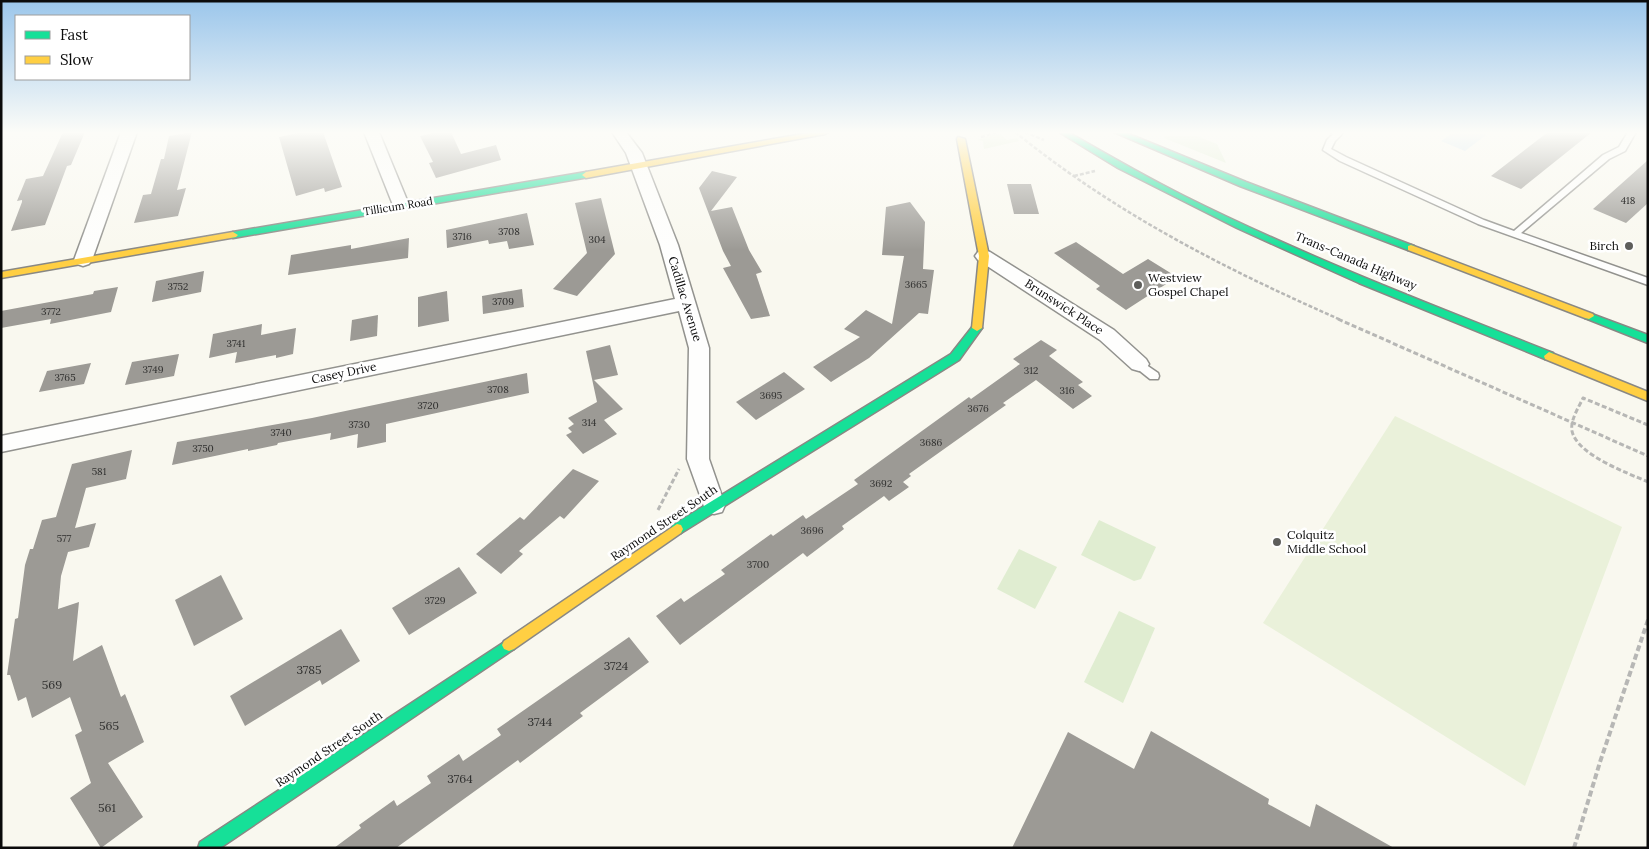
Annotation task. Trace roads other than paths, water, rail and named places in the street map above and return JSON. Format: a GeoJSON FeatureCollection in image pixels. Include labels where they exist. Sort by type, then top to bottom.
{"type":"FeatureCollection","features":[{"type":"Feature","properties":{"kind":"main road","name":"Tillicum Road"},"geometry":{"type":"LineString","coordinates":[[1,275],[604,172]]}},
{"type":"Feature","properties":{"kind":"main road","name":"Raymond Street South"},"geometry":{"type":"LineString","coordinates":[[206,848],[538,625],[714,504],[763,477],[956,357],[978,326],[984,256],[967,172]]}},
{"type":"Feature","properties":{"kind":"main road","name":"Trans-Canada Highway"},"geometry":{"type":"LineString","coordinates":[[1132,172],[1223,220],[1398,295],[1648,397]]}},
{"type":"Feature","properties":{"kind":"main road"},"geometry":{"type":"LineString","coordinates":[[1212,172],[1648,339]]}},
{"type":"Feature","properties":{"kind":"street"},"geometry":{"type":"LineString","coordinates":[[83,260],[115,172]]}},
{"type":"Feature","properties":{"kind":"street"},"geometry":{"type":"LineString","coordinates":[[387,172],[401,205]]}},
{"type":"Feature","properties":{"kind":"street","name":"Cadillac Avenue"},"geometry":{"type":"LineString","coordinates":[[640,172],[669,245],[700,348],[698,460],[714,504]]}},
{"type":"Feature","properties":{"kind":"street","name":"Brunswick Place"},"geometry":{"type":"LineString","coordinates":[[984,256],[1107,335],[1139,364]]}},
{"type":"Feature","properties":{"kind":"street","name":"Casey Drive"},"geometry":{"type":"LineString","coordinates":[[3,448],[686,303]]}},
{"type":"Feature","properties":{"kind":"lane"},"geometry":{"type":"LineString","coordinates":[[1373,172],[1472,218],[1648,282]]}},
{"type":"Feature","properties":{"kind":"lane"},"geometry":{"type":"LineString","coordinates":[[1515,234],[1589,172]]}},
{"type":"Feature","properties":{"kind":"lane"},"geometry":{"type":"LineString","coordinates":[[1139,364],[1154,376]]}},
{"type":"Feature","properties":{"kind":"place","name":"Birch"},"geometry":{"type":"Point","coordinates":[1629,246]}},
{"type":"Feature","properties":{"kind":"place","name":"Westview Gospel Chapel"},"geometry":{"type":"Point","coordinates":[1138,285]}},
{"type":"Feature","properties":{"kind":"place","name":"Colquitz Middle School"},"geometry":{"type":"Point","coordinates":[1277,542]}}]}
